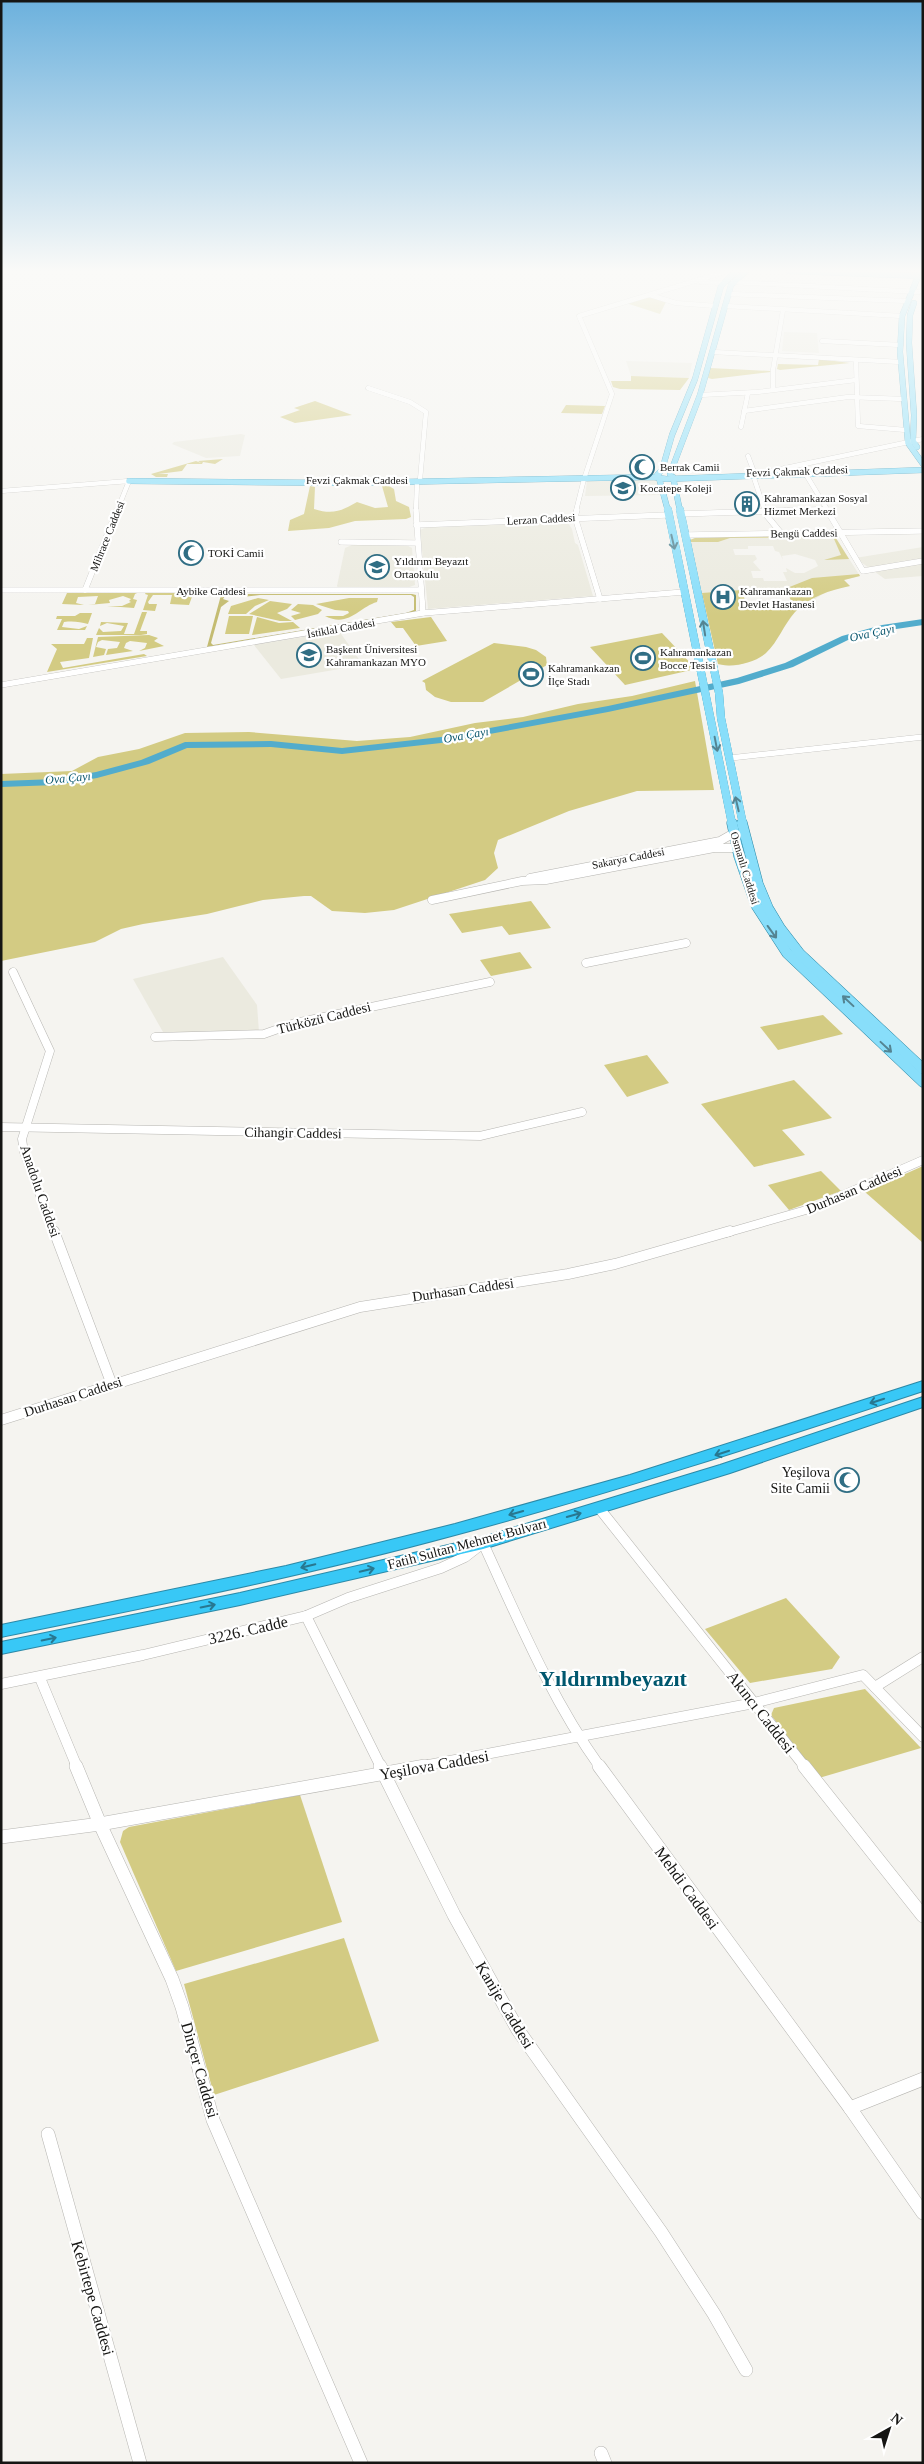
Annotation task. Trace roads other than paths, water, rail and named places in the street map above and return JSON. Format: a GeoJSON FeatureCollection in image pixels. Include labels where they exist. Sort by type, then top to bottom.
{"type":"FeatureCollection","features":[{"type":"Feature","properties":{"kind":"highway","name":"Fatih Sultan Mehmet Bulvarı"},"geometry":{"type":"LineString","coordinates":[[1,1631],[236,1583],[456,1530],[715,1455],[923,1386]]}},
{"type":"Feature","properties":{"kind":"highway","name":"Fatih Sultan Mehmet Bulvarı"},"geometry":{"type":"LineString","coordinates":[[1,1648],[240,1599],[483,1543],[725,1469],[923,1402]]}},
{"type":"Feature","properties":{"kind":"main road"},"geometry":{"type":"LineString","coordinates":[[659,476],[692,386]]}},
{"type":"Feature","properties":{"kind":"main road"},"geometry":{"type":"LineString","coordinates":[[671,476],[703,386]]}},
{"type":"Feature","properties":{"kind":"main road"},"geometry":{"type":"LineString","coordinates":[[903,386],[906,430],[923,467]]}},
{"type":"Feature","properties":{"kind":"main road"},"geometry":{"type":"LineString","coordinates":[[910,442],[914,415],[911,386]]}},
{"type":"Feature","properties":{"kind":"main road"},"geometry":{"type":"LineString","coordinates":[[910,442],[923,455]]}},
{"type":"Feature","properties":{"kind":"main road","name":"Fevzi Çakmak Caddesi"},"geometry":{"type":"LineString","coordinates":[[129,481],[419,481],[804,473],[923,467]]}},
{"type":"Feature","properties":{"kind":"main road","name":"Fevzi Çakmak Caddesi"},"geometry":{"type":"LineString","coordinates":[[753,474],[771,471],[923,467]]}},
{"type":"Feature","properties":{"kind":"main road","name":"Osmanlı Caddesi"},"geometry":{"type":"LineString","coordinates":[[659,476],[707,696],[734,833],[756,905],[767,925],[787,953],[923,1082]]}},
{"type":"Feature","properties":{"kind":"main road","name":"Osmanlı Caddesi"},"geometry":{"type":"LineString","coordinates":[[671,476],[719,694],[721,718],[735,792],[758,884],[773,917],[789,941],[817,971],[923,1070]]}},
{"type":"Feature","properties":{"kind":"main road"},"geometry":{"type":"LineString","coordinates":[[684,592],[692,595],[698,592]]}},
{"type":"Feature","properties":{"kind":"street"},"geometry":{"type":"LineString","coordinates":[[600,600],[575,517],[585,477],[612,394],[609,386]]}},
{"type":"Feature","properties":{"kind":"street"},"geometry":{"type":"LineString","coordinates":[[700,395],[748,393],[801,386]]}},
{"type":"Feature","properties":{"kind":"street"},"geometry":{"type":"LineString","coordinates":[[856,386],[858,424],[864,428],[906,430]]}},
{"type":"Feature","properties":{"kind":"street"},"geometry":{"type":"LineString","coordinates":[[368,388],[410,402],[426,412],[416,526],[423,614]]}},
{"type":"Feature","properties":{"kind":"street"},"geometry":{"type":"LineString","coordinates":[[741,427],[748,393]]}},
{"type":"Feature","properties":{"kind":"street"},"geometry":{"type":"LineString","coordinates":[[744,411],[856,397],[904,398]]}},
{"type":"Feature","properties":{"kind":"street"},"geometry":{"type":"LineString","coordinates":[[771,471],[923,439]]}},
{"type":"Feature","properties":{"kind":"street"},"geometry":{"type":"LineString","coordinates":[[748,456],[765,511],[780,533]]}},
{"type":"Feature","properties":{"kind":"street"},"geometry":{"type":"LineString","coordinates":[[804,473],[863,571],[923,561]]}},
{"type":"Feature","properties":{"kind":"street","name":"Fevzi Çakmak Caddesi"},"geometry":{"type":"LineString","coordinates":[[1,491],[129,481]]}},
{"type":"Feature","properties":{"kind":"street","name":"Mihrace Caddesi"},"geometry":{"type":"LineString","coordinates":[[85,590],[129,481]]}},
{"type":"Feature","properties":{"kind":"street"},"geometry":{"type":"LineString","coordinates":[[679,514],[826,509]]}},
{"type":"Feature","properties":{"kind":"street","name":"Lerzan Caddesi"},"geometry":{"type":"LineString","coordinates":[[416,526],[575,517],[667,515]]}},
{"type":"Feature","properties":{"kind":"street","name":"Bengü Caddesi"},"geometry":{"type":"LineString","coordinates":[[685,535],[923,531]]}},
{"type":"Feature","properties":{"kind":"street"},"geometry":{"type":"LineString","coordinates":[[341,542],[417,543]]}},
{"type":"Feature","properties":{"kind":"street","name":"Aybike Caddesi"},"geometry":{"type":"LineString","coordinates":[[1,590],[420,590]]}},
{"type":"Feature","properties":{"kind":"street","name":"İstiklal Caddesi"},"geometry":{"type":"LineString","coordinates":[[1,685],[423,614],[684,592]]}},
{"type":"Feature","properties":{"kind":"street"},"geometry":{"type":"LineString","coordinates":[[730,758],[923,737]]}},
{"type":"Feature","properties":{"kind":"street","name":"Sakarya Caddesi"},"geometry":{"type":"LineString","coordinates":[[432,900],[522,881],[540,874],[720,841],[734,833]]}},
{"type":"Feature","properties":{"kind":"street","name":"Sakarya Caddesi"},"geometry":{"type":"LineString","coordinates":[[522,881],[546,880],[714,848],[738,848]]}},
{"type":"Feature","properties":{"kind":"street"},"geometry":{"type":"LineString","coordinates":[[586,963],[686,942]]}},
{"type":"Feature","properties":{"kind":"street","name":"Anadolu Caddesi"},"geometry":{"type":"LineString","coordinates":[[13,972],[50,1051],[22,1139],[24,1152],[112,1384]]}},
{"type":"Feature","properties":{"kind":"street","name":"Türközü Caddesi"},"geometry":{"type":"LineString","coordinates":[[155,1037],[264,1034],[295,1023],[490,982]]}},
{"type":"Feature","properties":{"kind":"street","name":"Cihangir Caddesi"},"geometry":{"type":"LineString","coordinates":[[1,1127],[480,1136],[582,1112]]}},
{"type":"Feature","properties":{"kind":"street","name":"Durhasan Caddesi"},"geometry":{"type":"LineString","coordinates":[[1,1420],[360,1307],[568,1274],[615,1264],[813,1208],[923,1160]]}},
{"type":"Feature","properties":{"kind":"street","name":"Akıncı Caddesi"},"geometry":{"type":"LineString","coordinates":[[599,1508],[754,1703],[816,1785],[923,1916]]}},
{"type":"Feature","properties":{"kind":"street","name":"3226. Cadde"},"geometry":{"type":"LineString","coordinates":[[1,1684],[40,1678],[306,1616],[348,1598],[448,1565],[465,1557],[483,1543]]}},
{"type":"Feature","properties":{"kind":"street","name":"Mehdi Caddesi"},"geometry":{"type":"LineString","coordinates":[[483,1543],[526,1634],[579,1738],[850,2108],[923,2214]]}},
{"type":"Feature","properties":{"kind":"street","name":"Kanije Caddesi"},"geometry":{"type":"LineString","coordinates":[[306,1616],[385,1774],[444,1898],[508,2014],[534,2055],[636,2195],[727,2336],[746,2370]]}},
{"type":"Feature","properties":{"kind":"street"},"geometry":{"type":"LineString","coordinates":[[875,1687],[923,1657]]}},
{"type":"Feature","properties":{"kind":"street"},"geometry":{"type":"LineString","coordinates":[[863,1675],[923,1737]]}},
{"type":"Feature","properties":{"kind":"street","name":"Yeşilova Caddesi"},"geometry":{"type":"LineString","coordinates":[[1,1837],[100,1824],[579,1738],[754,1703],[863,1675]]}},
{"type":"Feature","properties":{"kind":"street","name":"Dinçer Caddesi"},"geometry":{"type":"LineString","coordinates":[[40,1678],[100,1824],[172,1979],[182,2007],[213,2120],[361,2463]]}},
{"type":"Feature","properties":{"kind":"street"},"geometry":{"type":"LineString","coordinates":[[850,2108],[923,2079]]}},
{"type":"Feature","properties":{"kind":"street","name":"Kebirtepe Caddesi"},"geometry":{"type":"LineString","coordinates":[[48,2134],[140,2463]]}},
{"type":"Feature","properties":{"kind":"waterway","name":"Ova Çayı"},"geometry":{"type":"LineString","coordinates":[[1,784],[56,782],[97,775],[145,762],[185,745],[271,744],[342,751],[441,740],[608,709],[739,681],[789,665],[845,638],[882,628],[923,622]]}},
{"type":"Feature","properties":{"kind":"place","name":"Berrak Camii"},"geometry":{"type":"Point","coordinates":[642,467]}},
{"type":"Feature","properties":{"kind":"place","name":"Kocatepe Koleji"},"geometry":{"type":"Point","coordinates":[623,488]}},
{"type":"Feature","properties":{"kind":"place","name":"Kahramankazan Sosyal Hizmet Merkezi"},"geometry":{"type":"Point","coordinates":[747,504]}},
{"type":"Feature","properties":{"kind":"place","name":"TOKİ Camii"},"geometry":{"type":"Point","coordinates":[191,553]}},
{"type":"Feature","properties":{"kind":"place","name":"Yıldırım Beyazıt Ortaokulu"},"geometry":{"type":"Point","coordinates":[377,567]}},
{"type":"Feature","properties":{"kind":"place","name":"Kahramankazan Devlet Hastanesi"},"geometry":{"type":"Point","coordinates":[723,597]}},
{"type":"Feature","properties":{"kind":"place","name":"Başkent Üniversitesi Kahramankazan MYO"},"geometry":{"type":"Point","coordinates":[309,655]}},
{"type":"Feature","properties":{"kind":"place","name":"Kahramankazan Bocce Tesisi"},"geometry":{"type":"Point","coordinates":[643,658]}},
{"type":"Feature","properties":{"kind":"place","name":"Kahramankazan İlçe Stadı"},"geometry":{"type":"Point","coordinates":[531,674]}},
{"type":"Feature","properties":{"kind":"place","name":"Yeşilova Site Camii"},"geometry":{"type":"Point","coordinates":[847,1480]}},
{"type":"Feature","properties":{"kind":"district","name":"Yıldırımbeyazıt"},"geometry":{"type":"Point","coordinates":[613,1678]}}]}
